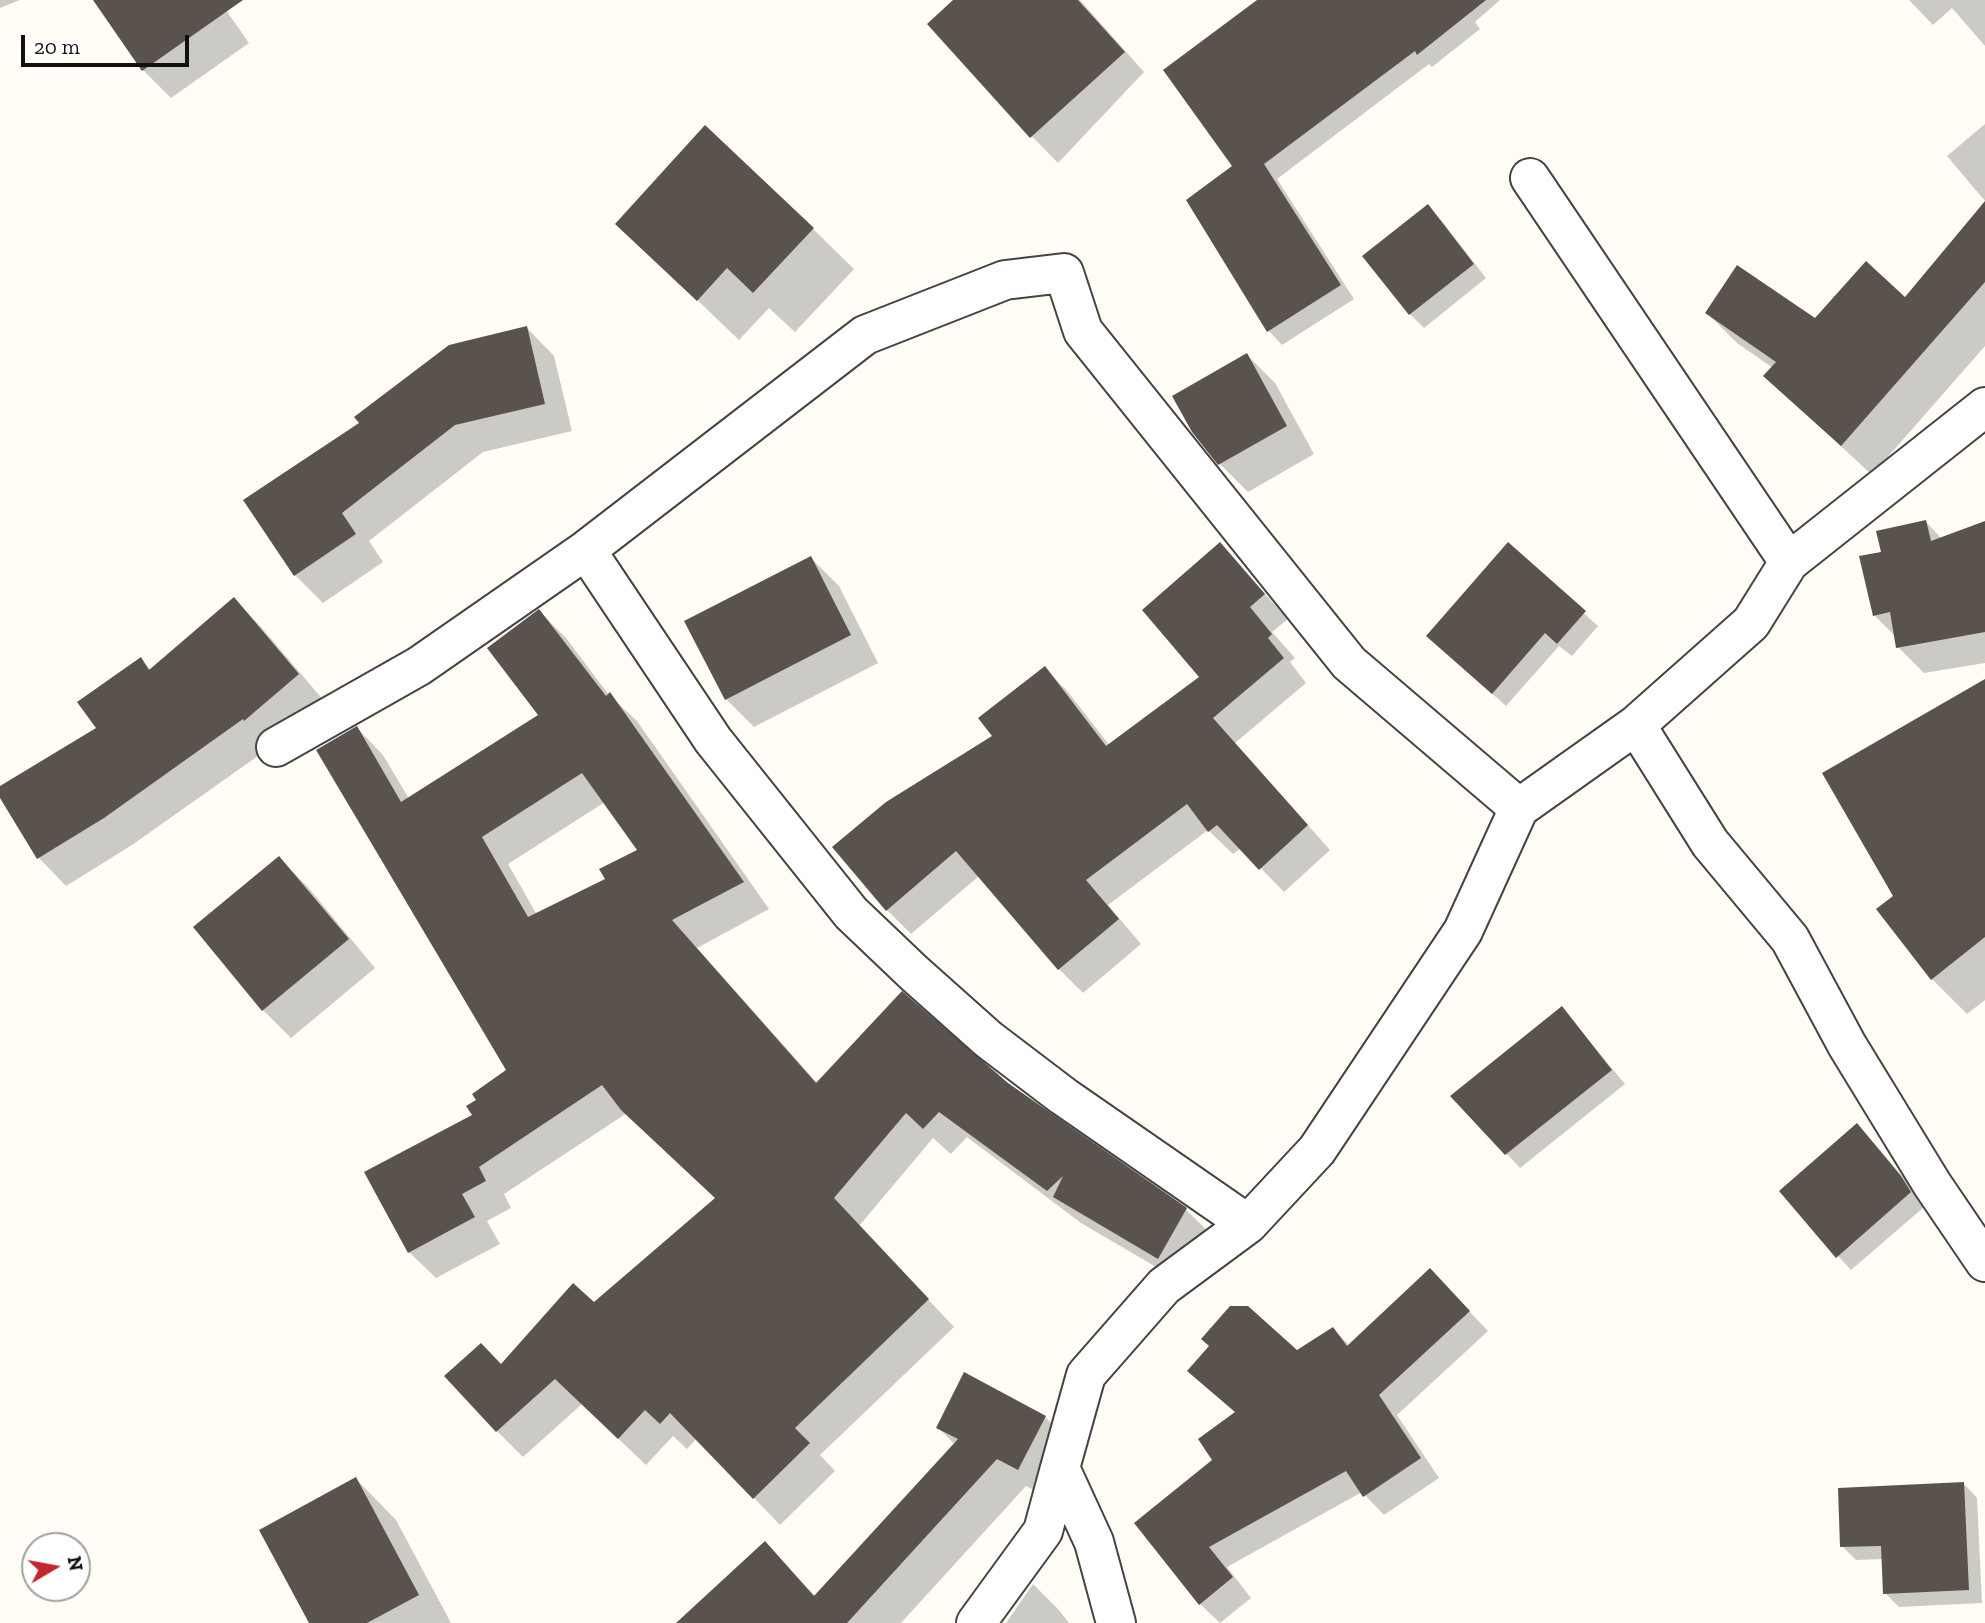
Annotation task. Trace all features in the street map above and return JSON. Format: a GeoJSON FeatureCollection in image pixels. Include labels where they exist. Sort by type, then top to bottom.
{"type":"FeatureCollection","features":[{"type":"Feature","properties":{"kind":"street"},"geometry":{"type":"LineString","coordinates":[[1530,177],[1789,562]]}},
{"type":"Feature","properties":{"kind":"street"},"geometry":{"type":"LineString","coordinates":[[276,747],[419,666],[586,550],[865,335],[1005,279],[1064,273],[1083,331],[1349,663],[1519,808]]}},
{"type":"Feature","properties":{"kind":"street"},"geometry":{"type":"LineString","coordinates":[[976,1623],[1043,1531],[1086,1375],[1164,1286],[1248,1224],[1317,1150],[1463,931],[1519,808],[1636,725],[1751,622],[1789,562],[1985,407]]}},
{"type":"Feature","properties":{"kind":"street"},"geometry":{"type":"LineString","coordinates":[[586,550],[713,740],[851,913],[988,1039],[1063,1096],[1248,1224]]}},
{"type":"Feature","properties":{"kind":"street"},"geometry":{"type":"LineString","coordinates":[[1636,725],[1710,843],[1790,939],[1847,1045],[1931,1184],[1985,1262]]}},
{"type":"Feature","properties":{"kind":"street"},"geometry":{"type":"LineString","coordinates":[[1060,1468],[1094,1542],[1116,1623]]}},
{"type":"Feature","properties":{"kind":"building"},"geometry":{"type":"Polygon","coordinates":[[[93,0],[243,0],[142,71],[93,0]]]}},
{"type":"Feature","properties":{"kind":"building"},"geometry":{"type":"Polygon","coordinates":[[[953,0],[1078,0],[1125,52],[1030,138],[927,24],[953,0]]]}},
{"type":"Feature","properties":{"kind":"building"},"geometry":{"type":"Polygon","coordinates":[[[1257,0],[1486,0],[1417,55],[1415,51],[1264,164],[1341,285],[1267,332],[1186,200],[1232,166],[1163,70],[1257,0]]]}},
{"type":"Feature","properties":{"kind":"building"},"geometry":{"type":"Polygon","coordinates":[[[705,125],[814,228],[753,293],[727,268],[697,301],[615,224],[705,125]]]}},
{"type":"Feature","properties":{"kind":"building"},"geometry":{"type":"Polygon","coordinates":[[[1985,201],[1985,282],[1841,446],[1763,376],[1776,362],[1705,313],[1737,265],[1815,318],[1866,261],[1905,297],[1985,201]]]}},
{"type":"Feature","properties":{"kind":"building"},"geometry":{"type":"Polygon","coordinates":[[[1428,204],[1474,264],[1409,315],[1362,256],[1428,204]]]}},
{"type":"Feature","properties":{"kind":"building"},"geometry":{"type":"Polygon","coordinates":[[[527,326],[545,404],[455,425],[342,513],[356,534],[294,576],[243,500],[359,423],[354,417],[449,345],[527,326]]]}},
{"type":"Feature","properties":{"kind":"building"},"geometry":{"type":"Polygon","coordinates":[[[1247,353],[1287,426],[1218,465],[1192,432],[1172,396],[1247,353]]]}},
{"type":"Feature","properties":{"kind":"building"},"geometry":{"type":"Polygon","coordinates":[[[1926,520],[1931,541],[1985,521],[1985,632],[1896,648],[1890,612],[1873,616],[1859,556],[1881,552],[1876,531],[1926,520]]]}},
{"type":"Feature","properties":{"kind":"building"},"geometry":{"type":"Polygon","coordinates":[[[1220,542],[1265,594],[1250,607],[1272,634],[1268,638],[1284,658],[1213,718],[1308,825],[1259,870],[1217,825],[1208,832],[1187,804],[1086,880],[1119,919],[1058,970],[956,851],[886,911],[832,847],[886,802],[992,736],[978,718],[1045,666],[1106,746],[1199,677],[1142,610],[1220,542]]]}},
{"type":"Feature","properties":{"kind":"building"},"geometry":{"type":"Polygon","coordinates":[[[1508,542],[1586,611],[1557,644],[1545,633],[1492,694],[1426,636],[1508,542]]]}},
{"type":"Feature","properties":{"kind":"building"},"geometry":{"type":"Polygon","coordinates":[[[811,556],[851,635],[725,700],[684,621],[811,556]]]}},
{"type":"Feature","properties":{"kind":"building"},"geometry":{"type":"Polygon","coordinates":[[[234,597],[299,674],[244,721],[243,719],[104,818],[37,859],[0,798],[0,786],[96,728],[77,702],[141,657],[149,670],[234,597]]]}},
{"type":"Feature","properties":{"kind":"building"},"geometry":{"type":"Polygon","coordinates":[[[539,609],[606,696],[610,692],[744,882],[672,920],[816,1083],[902,991],[1008,1083],[1187,1208],[1158,1259],[1053,1197],[1063,1176],[1047,1191],[939,1112],[923,1129],[906,1113],[834,1198],[929,1299],[795,1428],[810,1443],[753,1499],[670,1413],[660,1424],[645,1410],[618,1439],[555,1379],[496,1432],[444,1376],[481,1343],[501,1364],[573,1283],[594,1302],[715,1198],[621,1110],[602,1085],[479,1167],[486,1181],[462,1194],[475,1217],[408,1253],[364,1172],[472,1115],[466,1106],[476,1100],[472,1094],[506,1070],[316,750],[357,726],[401,802],[538,715],[487,648],[539,609]],[[582,773],[482,837],[528,917],[605,879],[599,869],[637,850],[582,773]]]}},
{"type":"Feature","properties":{"kind":"building"},"geometry":{"type":"Polygon","coordinates":[[[1985,679],[1985,937],[1931,980],[1876,909],[1893,896],[1822,773],[1985,679]]]}},
{"type":"Feature","properties":{"kind":"building"},"geometry":{"type":"Polygon","coordinates":[[[279,856],[349,939],[262,1011],[193,927],[279,856]]]}},
{"type":"Feature","properties":{"kind":"building"},"geometry":{"type":"Polygon","coordinates":[[[1562,1006],[1612,1070],[1505,1155],[1450,1096],[1562,1006]]]}},
{"type":"Feature","properties":{"kind":"building"},"geometry":{"type":"Polygon","coordinates":[[[1857,1123],[1911,1192],[1836,1258],[1779,1191],[1857,1123]]]}},
{"type":"Feature","properties":{"kind":"building"},"geometry":{"type":"Polygon","coordinates":[[[1430,1268],[1470,1311],[1379,1395],[1421,1458],[1363,1497],[1346,1471],[1209,1547],[1233,1577],[1199,1605],[1134,1523],[1212,1460],[1198,1439],[1235,1412],[1187,1371],[1209,1346],[1201,1339],[1230,1306],[1248,1306],[1297,1350],[1333,1327],[1347,1346],[1430,1268]]]}},
{"type":"Feature","properties":{"kind":"building"},"geometry":{"type":"Polygon","coordinates":[[[964,1372],[1046,1416],[1018,1470],[997,1459],[847,1623],[676,1623],[765,1541],[814,1596],[958,1439],[936,1428],[964,1372]]]}},
{"type":"Feature","properties":{"kind":"building"},"geometry":{"type":"Polygon","coordinates":[[[356,1477],[419,1595],[367,1623],[309,1623],[259,1530],[356,1477]]]}},
{"type":"Feature","properties":{"kind":"building"},"geometry":{"type":"Polygon","coordinates":[[[1964,1482],[1969,1590],[1883,1594],[1881,1546],[1840,1547],[1838,1488],[1964,1482]]]}}]}
